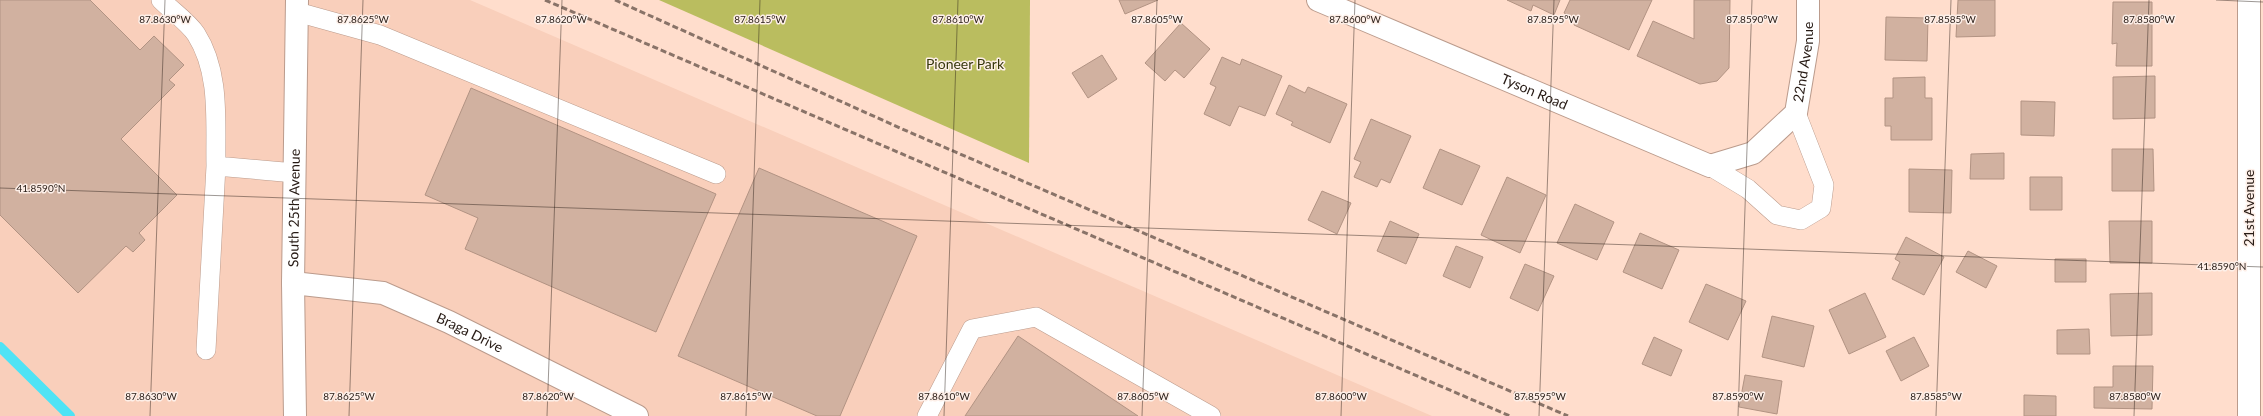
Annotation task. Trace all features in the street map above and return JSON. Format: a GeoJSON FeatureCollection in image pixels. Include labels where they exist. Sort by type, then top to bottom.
{"type":"FeatureCollection","features":[{"type":"Feature","properties":{"kind":"street","name":"Tyson Road"},"geometry":{"type":"LineString","coordinates":[[1318,0],[1710,166]]}},
{"type":"Feature","properties":{"kind":"street","name":"22nd Avenue"},"geometry":{"type":"LineString","coordinates":[[1710,166],[1753,153],[1796,113],[1808,41],[1808,0]]}},
{"type":"Feature","properties":{"kind":"street","name":"21st Avenue"},"geometry":{"type":"LineString","coordinates":[[2249,0],[2249,416]]}},
{"type":"Feature","properties":{"kind":"street","name":"South 25th Avenue"},"geometry":{"type":"LineString","coordinates":[[295,416],[294,173],[297,6]]}},
{"type":"Feature","properties":{"kind":"street","name":"Braga Drive"},"geometry":{"type":"LineString","coordinates":[[294,283],[383,293],[449,322],[636,416]]}},
{"type":"Feature","properties":{"kind":"lane"},"geometry":{"type":"LineString","coordinates":[[161,0],[196,34],[210,63],[214,90],[216,166],[206,350]]}},
{"type":"Feature","properties":{"kind":"lane"},"geometry":{"type":"LineString","coordinates":[[297,6],[380,35],[716,174]]}},
{"type":"Feature","properties":{"kind":"lane"},"geometry":{"type":"LineString","coordinates":[[1710,166],[1748,188],[1777,215],[1801,220],[1815,212],[1821,208],[1824,185],[1796,113]]}},
{"type":"Feature","properties":{"kind":"lane"},"geometry":{"type":"LineString","coordinates":[[216,166],[294,173]]}},
{"type":"Feature","properties":{"kind":"lane"},"geometry":{"type":"LineString","coordinates":[[927,416],[972,329],[1036,317],[1211,416]]}},
{"type":"Feature","properties":{"kind":"shaded area"},"geometry":{"type":"Polygon","coordinates":[[[0,0],[470,0],[1432,416],[0,416],[0,0]]]}},
{"type":"Feature","properties":{"kind":"green space","name":"Pioneer Park"},"geometry":{"type":"Polygon","coordinates":[[[659,0],[1030,0],[1029,163],[659,0]]]}},
{"type":"Feature","properties":{"kind":"building"},"geometry":{"type":"Polygon","coordinates":[[[0,0],[90,0],[140,50],[154,36],[184,65],[169,80],[175,85],[121,139],[177,195],[139,233],[145,240],[133,252],[126,246],[78,293],[0,215],[0,0]]]}},
{"type":"Feature","properties":{"kind":"building"},"geometry":{"type":"Polygon","coordinates":[[[1119,0],[1158,0],[1125,14],[1119,0]]]}},
{"type":"Feature","properties":{"kind":"building"},"geometry":{"type":"Polygon","coordinates":[[[1507,0],[1560,0],[1554,15],[1533,5],[1531,11],[1507,0]]]}},
{"type":"Feature","properties":{"kind":"building"},"geometry":{"type":"Polygon","coordinates":[[[1570,0],[1652,0],[1629,50],[1574,25],[1576,19],[1564,13],[1570,0]]]}},
{"type":"Feature","properties":{"kind":"building"},"geometry":{"type":"Polygon","coordinates":[[[1694,0],[1730,0],[1729,68],[1717,81],[1700,84],[1637,56],[1653,21],[1694,39],[1694,0]]]}},
{"type":"Feature","properties":{"kind":"building"},"geometry":{"type":"Polygon","coordinates":[[[1958,0],[1995,0],[1995,36],[1956,37],[1958,0]]]}},
{"type":"Feature","properties":{"kind":"building"},"geometry":{"type":"Polygon","coordinates":[[[2113,2],[2152,2],[2152,66],[2116,66],[2117,43],[2112,44],[2113,2]]]}},
{"type":"Feature","properties":{"kind":"building"},"geometry":{"type":"Polygon","coordinates":[[[1886,17],[1928,18],[1927,61],[1885,60],[1886,17]]]}},
{"type":"Feature","properties":{"kind":"building"},"geometry":{"type":"Polygon","coordinates":[[[1181,23],[1210,49],[1184,78],[1175,70],[1165,81],[1145,63],[1181,23]]]}},
{"type":"Feature","properties":{"kind":"building"},"geometry":{"type":"Polygon","coordinates":[[[1102,55],[1117,79],[1088,98],[1072,73],[1102,55]]]}},
{"type":"Feature","properties":{"kind":"building"},"geometry":{"type":"Polygon","coordinates":[[[1222,57],[1240,65],[1242,59],[1282,76],[1265,116],[1239,106],[1230,126],[1204,114],[1216,87],[1210,84],[1222,57]]]}},
{"type":"Feature","properties":{"kind":"building"},"geometry":{"type":"Polygon","coordinates":[[[2155,76],[2155,118],[2113,119],[2113,77],[2155,76]]]}},
{"type":"Feature","properties":{"kind":"building"},"geometry":{"type":"Polygon","coordinates":[[[1925,77],[1925,98],[1932,98],[1932,140],[1891,140],[1891,126],[1885,126],[1885,98],[1893,98],[1893,78],[1925,77]]]}},
{"type":"Feature","properties":{"kind":"building"},"geometry":{"type":"Polygon","coordinates":[[[1289,85],[1305,93],[1308,87],[1347,104],[1330,143],[1291,125],[1293,122],[1276,114],[1289,85]]]}},
{"type":"Feature","properties":{"kind":"building"},"geometry":{"type":"Polygon","coordinates":[[[471,88],[716,194],[656,332],[465,249],[478,218],[425,195],[471,88]]]}},
{"type":"Feature","properties":{"kind":"building"},"geometry":{"type":"Polygon","coordinates":[[[2021,101],[2055,102],[2054,136],[2021,135],[2021,101]]]}},
{"type":"Feature","properties":{"kind":"building"},"geometry":{"type":"Polygon","coordinates":[[[1371,119],[1411,136],[1390,183],[1381,179],[1377,187],[1354,177],[1361,162],[1354,159],[1371,119]]]}},
{"type":"Feature","properties":{"kind":"building"},"geometry":{"type":"Polygon","coordinates":[[[1440,149],[1480,166],[1462,205],[1423,188],[1440,149]]]}},
{"type":"Feature","properties":{"kind":"building"},"geometry":{"type":"Polygon","coordinates":[[[2112,149],[2153,149],[2154,191],[2112,191],[2112,149]]]}},
{"type":"Feature","properties":{"kind":"building"},"geometry":{"type":"Polygon","coordinates":[[[2004,153],[2004,179],[1970,179],[1971,154],[2004,153]]]}},
{"type":"Feature","properties":{"kind":"building"},"geometry":{"type":"Polygon","coordinates":[[[759,168],[917,236],[840,416],[817,416],[678,356],[759,168]]]}},
{"type":"Feature","properties":{"kind":"building"},"geometry":{"type":"Polygon","coordinates":[[[1909,169],[1952,170],[1951,213],[1909,212],[1909,169]]]}},
{"type":"Feature","properties":{"kind":"building"},"geometry":{"type":"Polygon","coordinates":[[[1507,177],[1546,195],[1520,253],[1481,235],[1507,177]]]}},
{"type":"Feature","properties":{"kind":"building"},"geometry":{"type":"Polygon","coordinates":[[[2030,177],[2062,177],[2062,210],[2030,210],[2030,177]]]}},
{"type":"Feature","properties":{"kind":"building"},"geometry":{"type":"Polygon","coordinates":[[[1322,191],[1351,203],[1337,234],[1308,220],[1322,191]]]}},
{"type":"Feature","properties":{"kind":"building"},"geometry":{"type":"Polygon","coordinates":[[[1575,204],[1614,222],[1597,260],[1557,243],[1575,204]]]}},
{"type":"Feature","properties":{"kind":"building"},"geometry":{"type":"Polygon","coordinates":[[[1390,221],[1419,234],[1406,264],[1377,251],[1390,221]]]}},
{"type":"Feature","properties":{"kind":"building"},"geometry":{"type":"Polygon","coordinates":[[[2109,221],[2152,221],[2152,263],[2110,263],[2109,221]]]}},
{"type":"Feature","properties":{"kind":"building"},"geometry":{"type":"Polygon","coordinates":[[[1640,233],[1679,250],[1662,289],[1623,272],[1640,233]]]}},
{"type":"Feature","properties":{"kind":"building"},"geometry":{"type":"Polygon","coordinates":[[[1906,237],[1944,257],[1924,295],[1892,279],[1900,262],[1895,259],[1906,237]]]}},
{"type":"Feature","properties":{"kind":"building"},"geometry":{"type":"Polygon","coordinates":[[[1456,246],[1483,257],[1470,288],[1443,276],[1456,246]]]}},
{"type":"Feature","properties":{"kind":"building"},"geometry":{"type":"Polygon","coordinates":[[[1968,251],[1997,266],[1986,288],[1956,272],[1968,251]]]}},
{"type":"Feature","properties":{"kind":"building"},"geometry":{"type":"Polygon","coordinates":[[[2055,259],[2086,259],[2086,282],[2055,282],[2055,259]]]}},
{"type":"Feature","properties":{"kind":"building"},"geometry":{"type":"Polygon","coordinates":[[[1525,264],[1554,276],[1538,311],[1510,298],[1525,264]]]}},
{"type":"Feature","properties":{"kind":"building"},"geometry":{"type":"Polygon","coordinates":[[[1706,284],[1746,301],[1728,340],[1689,322],[1706,284]]]}},
{"type":"Feature","properties":{"kind":"building"},"geometry":{"type":"Polygon","coordinates":[[[1865,293],[1886,337],[1849,354],[1829,310],[1865,293]]]}},
{"type":"Feature","properties":{"kind":"building"},"geometry":{"type":"Polygon","coordinates":[[[2152,293],[2152,335],[2111,336],[2110,294],[2152,293]]]}},
{"type":"Feature","properties":{"kind":"building"},"geometry":{"type":"Polygon","coordinates":[[[1772,316],[1814,326],[1804,367],[1762,357],[1772,316]]]}},
{"type":"Feature","properties":{"kind":"building"},"geometry":{"type":"Polygon","coordinates":[[[2089,329],[2090,354],[2057,354],[2057,330],[2089,329]]]}},
{"type":"Feature","properties":{"kind":"building"},"geometry":{"type":"Polygon","coordinates":[[[1018,336],[1138,416],[965,416],[1018,336]]]}},
{"type":"Feature","properties":{"kind":"building"},"geometry":{"type":"Polygon","coordinates":[[[1654,337],[1682,350],[1671,376],[1642,364],[1654,337]]]}},
{"type":"Feature","properties":{"kind":"building"},"geometry":{"type":"Polygon","coordinates":[[[1914,337],[1929,366],[1901,381],[1886,351],[1914,337]]]}},
{"type":"Feature","properties":{"kind":"building"},"geometry":{"type":"Polygon","coordinates":[[[2113,366],[2153,366],[2152,409],[2094,408],[2094,387],[2113,387],[2113,366]]]}},
{"type":"Feature","properties":{"kind":"building"},"geometry":{"type":"Polygon","coordinates":[[[1745,375],[1782,381],[1777,414],[1739,407],[1745,375]]]}},
{"type":"Feature","properties":{"kind":"building"},"geometry":{"type":"Polygon","coordinates":[[[2024,395],[2056,396],[2056,416],[2024,416],[2024,395]]]}},
{"type":"Feature","properties":{"kind":"waterway"},"geometry":{"type":"LineString","coordinates":[[0,347],[70,416]]}},
{"type":"Feature","properties":{"kind":"railway"},"geometry":{"type":"LineString","coordinates":[[545,0],[1510,416]]}},
{"type":"Feature","properties":{"kind":"railway"},"geometry":{"type":"LineString","coordinates":[[615,0],[909,132],[1568,416]]}}]}
